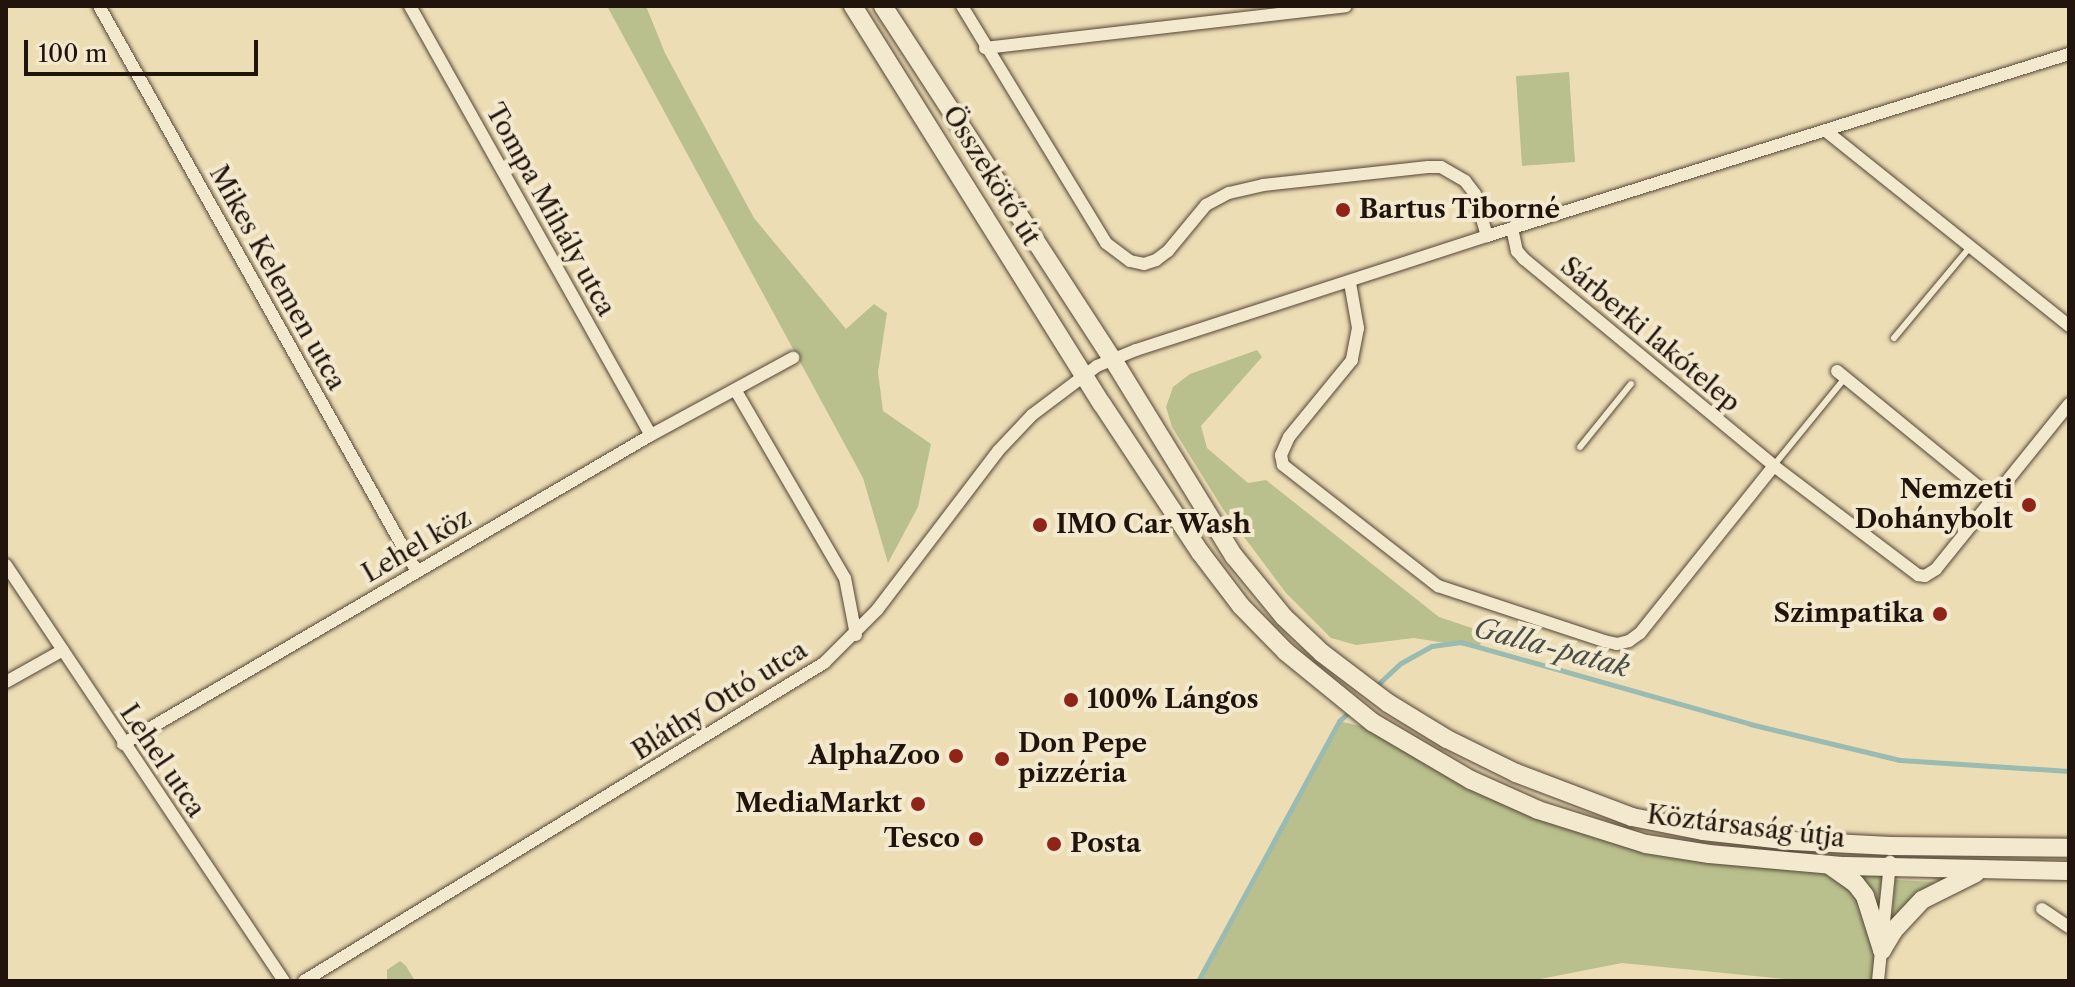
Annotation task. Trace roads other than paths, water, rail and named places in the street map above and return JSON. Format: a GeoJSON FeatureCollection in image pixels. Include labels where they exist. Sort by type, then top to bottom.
{"type":"FeatureCollection","features":[{"type":"Feature","properties":{"kind":"street","name":"Mikes Kelemen utca"},"geometry":{"type":"LineString","coordinates":[[99,6],[417,572]]}},
{"type":"Feature","properties":{"kind":"street","name":"Tompa Mihály utca"},"geometry":{"type":"LineString","coordinates":[[410,6],[651,435]]}},
{"type":"Feature","properties":{"kind":"street","name":"Összekötő út"},"geometry":{"type":"LineString","coordinates":[[853,6],[1085,373]]}},
{"type":"Feature","properties":{"kind":"street","name":"Összekötő út"},"geometry":{"type":"LineString","coordinates":[[883,6],[1112,358]]}},
{"type":"Feature","properties":{"kind":"street"},"geometry":{"type":"LineString","coordinates":[[962,6],[1106,243],[1130,261],[1144,264],[1156,260],[1168,251],[1206,205],[1229,193],[1263,185],[1428,167],[1456,172],[1465,181],[1475,194],[1487,236]]}},
{"type":"Feature","properties":{"kind":"street"},"geometry":{"type":"LineString","coordinates":[[985,48],[1346,6]]}},
{"type":"Feature","properties":{"kind":"street","name":"Bláthy Ottó utca"},"geometry":{"type":"LineString","coordinates":[[304,981],[791,686],[856,635],[998,451],[1032,415],[1085,373],[1112,358],[1512,228],[2069,54]]}},
{"type":"Feature","properties":{"kind":"street"},"geometry":{"type":"LineString","coordinates":[[1826,131],[2069,326]]}},
{"type":"Feature","properties":{"kind":"street","name":"Sárberki lakótelep"},"geometry":{"type":"LineString","coordinates":[[1512,228],[1517,251],[1524,259],[1774,466],[1911,571],[1925,576],[1936,569],[2069,404]]}},
{"type":"Feature","properties":{"kind":"street"},"geometry":{"type":"LineString","coordinates":[[1350,283],[1358,328],[1352,360],[1289,437],[1281,455],[1283,465],[1438,586],[1604,641],[1617,644],[1629,641],[1640,633],[1774,466]]}},
{"type":"Feature","properties":{"kind":"street","name":"Lehel köz"},"geometry":{"type":"LineString","coordinates":[[123,744],[651,435],[793,358]]}},
{"type":"Feature","properties":{"kind":"street","name":"Köztársaság útja"},"geometry":{"type":"LineString","coordinates":[[1112,358],[1189,488],[1250,577],[1284,617],[1388,703],[1447,739],[1516,773],[1632,817],[1703,831],[1891,846],[2069,848]]}},
{"type":"Feature","properties":{"kind":"street","name":"Köztársaság útja"},"geometry":{"type":"LineString","coordinates":[[1085,373],[1193,540],[1241,606],[1286,652],[1372,722],[1471,780],[1593,829],[1646,844],[1709,854],[1889,868],[2069,871]]}},
{"type":"Feature","properties":{"kind":"street"},"geometry":{"type":"LineString","coordinates":[[1841,374],[1992,498]]}},
{"type":"Feature","properties":{"kind":"street"},"geometry":{"type":"LineString","coordinates":[[736,391],[845,578],[856,635]]}},
{"type":"Feature","properties":{"kind":"street","name":"Lehel utca"},"geometry":{"type":"LineString","coordinates":[[6,565],[284,981]]}},
{"type":"Feature","properties":{"kind":"street"},"geometry":{"type":"LineString","coordinates":[[6,682],[63,650]]}},
{"type":"Feature","properties":{"kind":"street"},"geometry":{"type":"LineString","coordinates":[[1878,981],[1891,846]]}},
{"type":"Feature","properties":{"kind":"street"},"geometry":{"type":"LineString","coordinates":[[1828,864],[1855,883],[1865,896],[1882,950]]}},
{"type":"Feature","properties":{"kind":"street"},"geometry":{"type":"LineString","coordinates":[[1882,950],[1894,930],[1922,900],[1983,870]]}},
{"type":"Feature","properties":{"kind":"street"},"geometry":{"type":"LineString","coordinates":[[2042,909],[2069,927]]}},
{"type":"Feature","properties":{"kind":"lane"},"geometry":{"type":"LineString","coordinates":[[1894,338],[1971,246]]}},
{"type":"Feature","properties":{"kind":"lane"},"geometry":{"type":"LineString","coordinates":[[1774,466],[1841,374]]}},
{"type":"Feature","properties":{"kind":"lane"},"geometry":{"type":"LineString","coordinates":[[1580,447],[1631,384]]}},
{"type":"Feature","properties":{"kind":"waterway","name":"Galla-patak"},"geometry":{"type":"LineString","coordinates":[[1375,687],[1401,663],[1432,646],[1461,642],[1750,724],[1900,760],[2069,771]]}},
{"type":"Feature","properties":{"kind":"waterway","name":"Galla-patak"},"geometry":{"type":"LineString","coordinates":[[1198,981],[1339,721],[1350,711]]}},
{"type":"Feature","properties":{"kind":"place","name":"Bartus Tiborné"},"geometry":{"type":"Point","coordinates":[1343,210]}},
{"type":"Feature","properties":{"kind":"place","name":"Nemzeti Dohánybolt"},"geometry":{"type":"Point","coordinates":[2029,505]}},
{"type":"Feature","properties":{"kind":"place","name":"IMO Car Wash"},"geometry":{"type":"Point","coordinates":[1040,525]}},
{"type":"Feature","properties":{"kind":"place","name":"Szimpatika"},"geometry":{"type":"Point","coordinates":[1940,614]}},
{"type":"Feature","properties":{"kind":"place","name":"100% Lángos"},"geometry":{"type":"Point","coordinates":[1071,700]}},
{"type":"Feature","properties":{"kind":"place","name":"AlphaZoo"},"geometry":{"type":"Point","coordinates":[956,756]}},
{"type":"Feature","properties":{"kind":"place","name":"Don Pepe pizzéria"},"geometry":{"type":"Point","coordinates":[1002,759]}},
{"type":"Feature","properties":{"kind":"place","name":"MediaMarkt"},"geometry":{"type":"Point","coordinates":[918,804]}},
{"type":"Feature","properties":{"kind":"place","name":"Tesco"},"geometry":{"type":"Point","coordinates":[976,839]}},
{"type":"Feature","properties":{"kind":"place","name":"Posta"},"geometry":{"type":"Point","coordinates":[1054,844]}}]}
